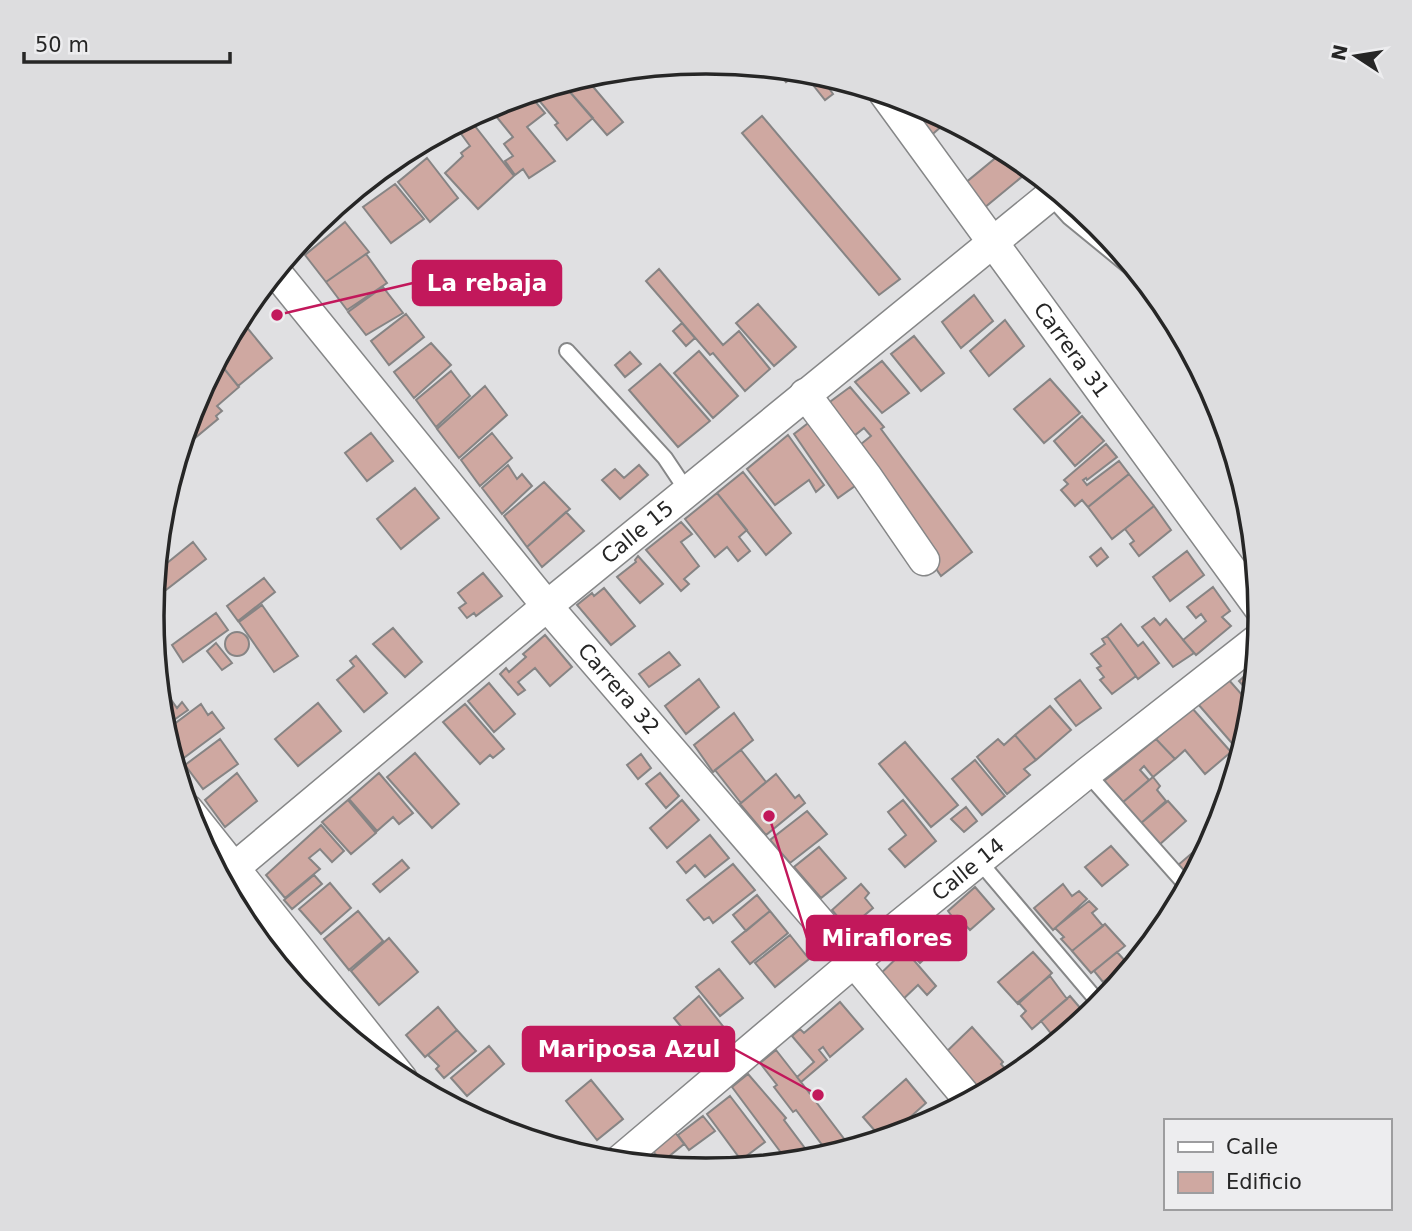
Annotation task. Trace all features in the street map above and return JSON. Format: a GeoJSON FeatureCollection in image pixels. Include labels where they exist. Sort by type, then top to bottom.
{"type":"FeatureCollection","features":[{"type":"Feature","properties":{"kind":"street","name":"Carrera 31"},"geometry":{"type":"LineString","coordinates":[[895,108],[1247,592]]}},
{"type":"Feature","properties":{"kind":"street","name":"Calle 15"},"geometry":{"type":"LineString","coordinates":[[229,872],[547,606],[1049,197]]}},
{"type":"Feature","properties":{"kind":"street","name":"Carrera 32"},"geometry":{"type":"LineString","coordinates":[[282,279],[547,606],[854,962],[963,1093]]}},
{"type":"Feature","properties":{"kind":"street"},"geometry":{"type":"LineString","coordinates":[[805,394],[924,560]]}},
{"type":"Feature","properties":{"kind":"street","name":"Calle 14"},"geometry":{"type":"LineString","coordinates":[[630,1152],[854,962],[1247,648]]}},
{"type":"Feature","properties":{"kind":"street"},"geometry":{"type":"LineString","coordinates":[[233,879],[367,1038]]}},
{"type":"Feature","properties":{"kind":"lane"},"geometry":{"type":"LineString","coordinates":[[1064,209],[1069,217],[1094,238]]}},
{"type":"Feature","properties":{"kind":"lane"},"geometry":{"type":"LineString","coordinates":[[567,351],[665,458],[687,491]]}},
{"type":"Feature","properties":{"kind":"lane"},"geometry":{"type":"LineString","coordinates":[[1087,773],[1180,878]]}},
{"type":"Feature","properties":{"kind":"lane"},"geometry":{"type":"LineString","coordinates":[[979,861],[1093,995]]}},
{"type":"Feature","properties":{"kind":"building"},"geometry":{"type":"Polygon","coordinates":[[[812,84],[829,88],[833,94],[825,100],[812,84]]]}},
{"type":"Feature","properties":{"kind":"building"},"geometry":{"type":"Polygon","coordinates":[[[592,86],[623,122],[607,135],[569,91],[592,86]]]}},
{"type":"Feature","properties":{"kind":"building"},"geometry":{"type":"Polygon","coordinates":[[[569,91],[593,118],[567,140],[555,125],[558,123],[539,100],[569,91]]]}},
{"type":"Feature","properties":{"kind":"building"},"geometry":{"type":"Polygon","coordinates":[[[535,101],[545,113],[527,127],[555,161],[529,178],[523,169],[515,175],[505,161],[513,156],[504,144],[513,137],[496,116],[535,101]]]}},
{"type":"Feature","properties":{"kind":"building"},"geometry":{"type":"Polygon","coordinates":[[[908,113],[941,127],[928,138],[908,113]]]}},
{"type":"Feature","properties":{"kind":"building"},"geometry":{"type":"Polygon","coordinates":[[[762,116],[900,279],[879,295],[742,133],[762,116]]]}},
{"type":"Feature","properties":{"kind":"building"},"geometry":{"type":"Polygon","coordinates":[[[474,125],[514,176],[478,209],[445,173],[470,146],[460,132],[474,125]]]}},
{"type":"Feature","properties":{"kind":"building"},"geometry":{"type":"Polygon","coordinates":[[[427,158],[458,198],[430,222],[398,182],[427,158]]]}},
{"type":"Feature","properties":{"kind":"building"},"geometry":{"type":"Polygon","coordinates":[[[996,158],[1023,176],[984,208],[964,184],[996,158]]]}},
{"type":"Feature","properties":{"kind":"building"},"geometry":{"type":"Polygon","coordinates":[[[395,184],[424,219],[391,243],[363,207],[395,184]]]}},
{"type":"Feature","properties":{"kind":"building"},"geometry":{"type":"Polygon","coordinates":[[[345,222],[369,252],[326,282],[305,255],[345,222]]]}},
{"type":"Feature","properties":{"kind":"building"},"geometry":{"type":"Polygon","coordinates":[[[366,254],[387,283],[347,310],[326,282],[366,254]]]}},
{"type":"Feature","properties":{"kind":"building"},"geometry":{"type":"Polygon","coordinates":[[[659,269],[723,345],[739,331],[770,369],[745,391],[646,281],[659,269]]]}},
{"type":"Feature","properties":{"kind":"building"},"geometry":{"type":"Polygon","coordinates":[[[383,287],[403,313],[366,335],[348,312],[383,287]]]}},
{"type":"Feature","properties":{"kind":"building"},"geometry":{"type":"Polygon","coordinates":[[[974,295],[993,321],[961,348],[942,322],[974,295]]]}},
{"type":"Feature","properties":{"kind":"building"},"geometry":{"type":"Polygon","coordinates":[[[758,304],[796,347],[774,366],[736,323],[758,304]]]}},
{"type":"Feature","properties":{"kind":"building"},"geometry":{"type":"Polygon","coordinates":[[[406,314],[424,337],[389,365],[371,341],[406,314]]]}},
{"type":"Feature","properties":{"kind":"building"},"geometry":{"type":"Polygon","coordinates":[[[1005,320],[1024,346],[989,376],[970,351],[1005,320]]]}},
{"type":"Feature","properties":{"kind":"building"},"geometry":{"type":"Polygon","coordinates":[[[682,323],[695,338],[686,346],[673,331],[682,323]]]}},
{"type":"Feature","properties":{"kind":"building"},"geometry":{"type":"Polygon","coordinates":[[[247,327],[272,358],[238,386],[224,369],[247,327]]]}},
{"type":"Feature","properties":{"kind":"building"},"geometry":{"type":"Polygon","coordinates":[[[914,336],[944,373],[921,391],[891,354],[914,336]]]}},
{"type":"Feature","properties":{"kind":"building"},"geometry":{"type":"Polygon","coordinates":[[[431,343],[451,365],[414,398],[394,372],[431,343]]]}},
{"type":"Feature","properties":{"kind":"building"},"geometry":{"type":"Polygon","coordinates":[[[699,351],[738,396],[713,418],[674,373],[699,351]]]}},
{"type":"Feature","properties":{"kind":"building"},"geometry":{"type":"Polygon","coordinates":[[[630,352],[641,364],[625,377],[615,365],[630,352]]]}},
{"type":"Feature","properties":{"kind":"building"},"geometry":{"type":"Polygon","coordinates":[[[882,361],[909,393],[882,413],[855,382],[882,361]]]}},
{"type":"Feature","properties":{"kind":"building"},"geometry":{"type":"Polygon","coordinates":[[[660,364],[710,421],[678,447],[629,390],[660,364]]]}},
{"type":"Feature","properties":{"kind":"building"},"geometry":{"type":"Polygon","coordinates":[[[224,369],[239,387],[217,406],[222,411],[216,416],[218,419],[195,438],[205,408],[224,369]]]}},
{"type":"Feature","properties":{"kind":"building"},"geometry":{"type":"Polygon","coordinates":[[[451,371],[470,396],[436,427],[416,400],[451,371]]]}},
{"type":"Feature","properties":{"kind":"building"},"geometry":{"type":"Polygon","coordinates":[[[1050,379],[1080,413],[1044,443],[1014,409],[1050,379]]]}},
{"type":"Feature","properties":{"kind":"building"},"geometry":{"type":"Polygon","coordinates":[[[485,386],[507,415],[459,458],[437,429],[485,386]]]}},
{"type":"Feature","properties":{"kind":"building"},"geometry":{"type":"Polygon","coordinates":[[[850,387],[884,427],[881,429],[972,552],[941,576],[855,449],[871,436],[864,428],[849,440],[823,407],[850,387]]]}},
{"type":"Feature","properties":{"kind":"building"},"geometry":{"type":"Polygon","coordinates":[[[1082,416],[1104,441],[1075,466],[1054,441],[1082,416]]]}},
{"type":"Feature","properties":{"kind":"building"},"geometry":{"type":"Polygon","coordinates":[[[816,417],[862,481],[838,498],[794,434],[816,417]]]}},
{"type":"Feature","properties":{"kind":"building"},"geometry":{"type":"Polygon","coordinates":[[[371,433],[393,461],[367,481],[345,453],[371,433]]]}},
{"type":"Feature","properties":{"kind":"building"},"geometry":{"type":"Polygon","coordinates":[[[492,433],[512,458],[480,486],[461,460],[492,433]]]}},
{"type":"Feature","properties":{"kind":"building"},"geometry":{"type":"Polygon","coordinates":[[[788,435],[824,485],[816,492],[809,480],[775,505],[747,469],[788,435]]]}},
{"type":"Feature","properties":{"kind":"building"},"geometry":{"type":"Polygon","coordinates":[[[1106,444],[1117,457],[1087,480],[1083,480],[1087,485],[1119,461],[1129,474],[1088,507],[1082,500],[1075,506],[1061,490],[1068,484],[1064,480],[1106,444]]]}},
{"type":"Feature","properties":{"kind":"building"},"geometry":{"type":"Polygon","coordinates":[[[508,465],[517,479],[522,474],[532,486],[502,514],[482,488],[508,465]]]}},
{"type":"Feature","properties":{"kind":"building"},"geometry":{"type":"Polygon","coordinates":[[[639,465],[648,475],[620,499],[602,480],[615,469],[624,478],[639,465]]]}},
{"type":"Feature","properties":{"kind":"building"},"geometry":{"type":"Polygon","coordinates":[[[743,472],[791,533],[766,555],[717,493],[743,472]]]}},
{"type":"Feature","properties":{"kind":"building"},"geometry":{"type":"Polygon","coordinates":[[[1129,474],[1154,506],[1112,539],[1088,507],[1129,474]]]}},
{"type":"Feature","properties":{"kind":"building"},"geometry":{"type":"Polygon","coordinates":[[[544,482],[570,509],[527,547],[504,516],[544,482]]]}},
{"type":"Feature","properties":{"kind":"building"},"geometry":{"type":"Polygon","coordinates":[[[415,488],[439,518],[401,549],[377,519],[415,488]]]}},
{"type":"Feature","properties":{"kind":"building"},"geometry":{"type":"Polygon","coordinates":[[[717,493],[747,530],[739,537],[750,551],[738,561],[727,547],[715,557],[685,519],[717,493]]]}},
{"type":"Feature","properties":{"kind":"building"},"geometry":{"type":"Polygon","coordinates":[[[1154,506],[1171,530],[1139,556],[1130,544],[1134,541],[1125,529],[1154,506]]]}},
{"type":"Feature","properties":{"kind":"building"},"geometry":{"type":"Polygon","coordinates":[[[566,512],[584,531],[542,567],[527,547],[566,512]]]}},
{"type":"Feature","properties":{"kind":"building"},"geometry":{"type":"Polygon","coordinates":[[[681,522],[692,534],[681,542],[699,566],[684,579],[689,584],[681,591],[646,550],[681,522]]]}},
{"type":"Feature","properties":{"kind":"building"},"geometry":{"type":"Polygon","coordinates":[[[193,542],[206,559],[165,591],[167,563],[193,542]]]}},
{"type":"Feature","properties":{"kind":"building"},"geometry":{"type":"Polygon","coordinates":[[[1101,548],[1108,557],[1097,566],[1090,557],[1101,548]]]}},
{"type":"Feature","properties":{"kind":"building"},"geometry":{"type":"Polygon","coordinates":[[[1187,551],[1204,575],[1170,601],[1153,577],[1187,551]]]}},
{"type":"Feature","properties":{"kind":"building"},"geometry":{"type":"Polygon","coordinates":[[[638,556],[663,584],[640,603],[617,577],[636,562],[638,556]]]}},
{"type":"Feature","properties":{"kind":"building"},"geometry":{"type":"Polygon","coordinates":[[[483,573],[502,596],[476,616],[474,613],[467,618],[459,608],[466,603],[458,593],[483,573]]]}},
{"type":"Feature","properties":{"kind":"building"},"geometry":{"type":"Polygon","coordinates":[[[264,578],[275,592],[238,621],[227,606],[264,578]]]}},
{"type":"Feature","properties":{"kind":"building"},"geometry":{"type":"Polygon","coordinates":[[[1213,587],[1230,611],[1222,617],[1231,626],[1196,655],[1183,640],[1206,621],[1201,614],[1196,618],[1187,607],[1213,587]]]}},
{"type":"Feature","properties":{"kind":"building"},"geometry":{"type":"Polygon","coordinates":[[[604,588],[635,626],[611,645],[577,605],[592,593],[594,596],[604,588]]]}},
{"type":"Feature","properties":{"kind":"building"},"geometry":{"type":"Polygon","coordinates":[[[262,605],[298,656],[274,672],[239,622],[262,605]]]}},
{"type":"Feature","properties":{"kind":"building"},"geometry":{"type":"Polygon","coordinates":[[[216,613],[228,630],[183,662],[172,645],[216,613]]]}},
{"type":"Feature","properties":{"kind":"building"},"geometry":{"type":"Polygon","coordinates":[[[1154,618],[1160,625],[1166,619],[1194,653],[1173,667],[1142,627],[1154,618]]]}},
{"type":"Feature","properties":{"kind":"building"},"geometry":{"type":"Polygon","coordinates":[[[1121,624],[1138,646],[1143,642],[1159,663],[1138,679],[1107,636],[1121,624]]]}},
{"type":"Feature","properties":{"kind":"building"},"geometry":{"type":"Polygon","coordinates":[[[393,628],[422,662],[405,677],[373,644],[393,628]]]}},
{"type":"Feature","properties":{"kind":"building"},"geometry":{"type":"Polygon","coordinates":[[[237,632],[246,635],[249,644],[246,653],[237,656],[228,653],[225,644],[228,635],[237,632]]]}},
{"type":"Feature","properties":{"kind":"building"},"geometry":{"type":"Polygon","coordinates":[[[545,635],[572,667],[550,686],[535,668],[518,682],[525,690],[518,695],[500,674],[506,668],[509,672],[526,657],[523,654],[545,635]]]}},
{"type":"Feature","properties":{"kind":"building"},"geometry":{"type":"Polygon","coordinates":[[[1107,636],[1136,676],[1112,694],[1100,680],[1104,677],[1097,668],[1101,666],[1091,654],[1105,644],[1102,639],[1107,636]]]}},
{"type":"Feature","properties":{"kind":"building"},"geometry":{"type":"Polygon","coordinates":[[[216,643],[232,663],[222,670],[207,651],[216,643]]]}},
{"type":"Feature","properties":{"kind":"building"},"geometry":{"type":"Polygon","coordinates":[[[669,652],[680,665],[649,687],[639,674],[669,652]]]}},
{"type":"Feature","properties":{"kind":"building"},"geometry":{"type":"Polygon","coordinates":[[[356,656],[387,693],[364,712],[337,680],[354,666],[350,661],[356,656]]]}},
{"type":"Feature","properties":{"kind":"building"},"geometry":{"type":"Polygon","coordinates":[[[699,679],[719,707],[686,734],[665,706],[699,679]]]}},
{"type":"Feature","properties":{"kind":"building"},"geometry":{"type":"Polygon","coordinates":[[[1228,679],[1242,695],[1233,744],[1198,704],[1228,679]]]}},
{"type":"Feature","properties":{"kind":"building"},"geometry":{"type":"Polygon","coordinates":[[[1080,680],[1101,708],[1076,726],[1055,699],[1080,680]]]}},
{"type":"Feature","properties":{"kind":"building"},"geometry":{"type":"Polygon","coordinates":[[[489,683],[515,714],[494,732],[468,701],[489,683]]]}},
{"type":"Feature","properties":{"kind":"building"},"geometry":{"type":"Polygon","coordinates":[[[171,699],[177,708],[182,702],[188,710],[174,720],[171,699]]]}},
{"type":"Feature","properties":{"kind":"building"},"geometry":{"type":"Polygon","coordinates":[[[318,703],[341,731],[298,766],[275,739],[318,703]]]}},
{"type":"Feature","properties":{"kind":"building"},"geometry":{"type":"Polygon","coordinates":[[[201,704],[208,715],[212,712],[224,728],[183,759],[175,724],[201,704]]]}},
{"type":"Feature","properties":{"kind":"building"},"geometry":{"type":"Polygon","coordinates":[[[465,704],[504,749],[493,758],[490,755],[480,764],[443,722],[465,704]]]}},
{"type":"Feature","properties":{"kind":"building"},"geometry":{"type":"Polygon","coordinates":[[[1050,706],[1071,730],[1036,760],[1015,735],[1050,706]]]}},
{"type":"Feature","properties":{"kind":"building"},"geometry":{"type":"Polygon","coordinates":[[[1192,708],[1231,752],[1205,774],[1185,750],[1175,759],[1156,739],[1192,708]]]}},
{"type":"Feature","properties":{"kind":"building"},"geometry":{"type":"Polygon","coordinates":[[[734,713],[753,740],[713,772],[694,745],[734,713]]]}},
{"type":"Feature","properties":{"kind":"building"},"geometry":{"type":"Polygon","coordinates":[[[1015,735],[1036,760],[1024,769],[1030,775],[1007,794],[977,757],[998,739],[1004,745],[1015,735]]]}},
{"type":"Feature","properties":{"kind":"building"},"geometry":{"type":"Polygon","coordinates":[[[220,739],[238,764],[203,789],[185,765],[220,739]]]}},
{"type":"Feature","properties":{"kind":"building"},"geometry":{"type":"Polygon","coordinates":[[[1156,739],[1175,759],[1153,777],[1144,766],[1140,770],[1149,780],[1123,802],[1104,781],[1156,739]]]}},
{"type":"Feature","properties":{"kind":"building"},"geometry":{"type":"Polygon","coordinates":[[[905,742],[958,805],[931,827],[879,764],[905,742]]]}},
{"type":"Feature","properties":{"kind":"building"},"geometry":{"type":"Polygon","coordinates":[[[741,750],[766,782],[741,803],[715,770],[741,750]]]}},
{"type":"Feature","properties":{"kind":"building"},"geometry":{"type":"Polygon","coordinates":[[[415,753],[459,804],[432,828],[387,777],[415,753]]]}},
{"type":"Feature","properties":{"kind":"building"},"geometry":{"type":"Polygon","coordinates":[[[641,754],[651,768],[638,779],[627,765],[641,754]]]}},
{"type":"Feature","properties":{"kind":"building"},"geometry":{"type":"Polygon","coordinates":[[[975,760],[1005,796],[982,815],[952,779],[975,760]]]}},
{"type":"Feature","properties":{"kind":"building"},"geometry":{"type":"Polygon","coordinates":[[[237,773],[257,801],[225,827],[205,800],[237,773]]]}},
{"type":"Feature","properties":{"kind":"building"},"geometry":{"type":"Polygon","coordinates":[[[379,773],[413,813],[399,824],[393,817],[377,831],[349,799],[379,773]]]}},
{"type":"Feature","properties":{"kind":"building"},"geometry":{"type":"Polygon","coordinates":[[[660,773],[679,796],[666,808],[646,784],[660,773]]]}},
{"type":"Feature","properties":{"kind":"building"},"geometry":{"type":"Polygon","coordinates":[[[776,774],[795,798],[799,795],[805,803],[766,835],[740,804],[776,774]]]}},
{"type":"Feature","properties":{"kind":"building"},"geometry":{"type":"Polygon","coordinates":[[[1153,777],[1160,786],[1157,790],[1166,801],[1140,824],[1122,803],[1153,777]]]}},
{"type":"Feature","properties":{"kind":"building"},"geometry":{"type":"Polygon","coordinates":[[[348,800],[376,833],[351,854],[322,822],[348,800]]]}},
{"type":"Feature","properties":{"kind":"building"},"geometry":{"type":"Polygon","coordinates":[[[682,800],[699,820],[667,848],[650,828],[682,800]]]}},
{"type":"Feature","properties":{"kind":"building"},"geometry":{"type":"Polygon","coordinates":[[[903,800],[936,841],[905,867],[889,849],[906,835],[888,812],[903,800]]]}},
{"type":"Feature","properties":{"kind":"building"},"geometry":{"type":"Polygon","coordinates":[[[1168,801],[1186,821],[1159,845],[1140,824],[1168,801]]]}},
{"type":"Feature","properties":{"kind":"building"},"geometry":{"type":"Polygon","coordinates":[[[966,807],[977,821],[964,832],[951,819],[966,807]]]}},
{"type":"Feature","properties":{"kind":"building"},"geometry":{"type":"Polygon","coordinates":[[[807,811],[827,834],[790,863],[770,840],[807,811]]]}},
{"type":"Feature","properties":{"kind":"building"},"geometry":{"type":"Polygon","coordinates":[[[321,825],[344,851],[332,862],[320,849],[309,858],[320,869],[285,898],[266,875],[321,825]]]}},
{"type":"Feature","properties":{"kind":"building"},"geometry":{"type":"Polygon","coordinates":[[[710,835],[729,858],[705,877],[695,865],[686,873],[677,862],[710,835]]]}},
{"type":"Feature","properties":{"kind":"building"},"geometry":{"type":"Polygon","coordinates":[[[1111,846],[1128,865],[1102,886],[1085,867],[1111,846]]]}},
{"type":"Feature","properties":{"kind":"building"},"geometry":{"type":"Polygon","coordinates":[[[819,847],[846,878],[821,898],[794,867],[819,847]]]}},
{"type":"Feature","properties":{"kind":"building"},"geometry":{"type":"Polygon","coordinates":[[[1194,852],[1183,872],[1177,866],[1194,852]]]}},
{"type":"Feature","properties":{"kind":"building"},"geometry":{"type":"Polygon","coordinates":[[[402,860],[409,868],[380,892],[373,884],[402,860]]]}},
{"type":"Feature","properties":{"kind":"building"},"geometry":{"type":"Polygon","coordinates":[[[733,864],[755,890],[713,923],[709,917],[704,920],[687,900],[733,864]]]}},
{"type":"Feature","properties":{"kind":"building"},"geometry":{"type":"Polygon","coordinates":[[[314,875],[322,884],[292,909],[284,900],[314,875]]]}},
{"type":"Feature","properties":{"kind":"building"},"geometry":{"type":"Polygon","coordinates":[[[330,883],[351,908],[321,934],[299,909],[330,883]]]}},
{"type":"Feature","properties":{"kind":"building"},"geometry":{"type":"Polygon","coordinates":[[[861,884],[869,893],[865,898],[873,908],[848,929],[832,910],[861,884]]]}},
{"type":"Feature","properties":{"kind":"building"},"geometry":{"type":"Polygon","coordinates":[[[1063,884],[1072,896],[1079,891],[1087,899],[1053,930],[1034,908],[1063,884]]]}},
{"type":"Feature","properties":{"kind":"building"},"geometry":{"type":"Polygon","coordinates":[[[975,887],[994,909],[970,930],[957,916],[954,919],[948,911],[975,887]]]}},
{"type":"Feature","properties":{"kind":"building"},"geometry":{"type":"Polygon","coordinates":[[[757,895],[770,911],[746,931],[733,915],[757,895]]]}},
{"type":"Feature","properties":{"kind":"building"},"geometry":{"type":"Polygon","coordinates":[[[1089,901],[1097,909],[1092,913],[1103,926],[1072,951],[1055,928],[1089,901]]]}},
{"type":"Feature","properties":{"kind":"building"},"geometry":{"type":"Polygon","coordinates":[[[358,911],[383,941],[349,970],[324,939],[358,911]]]}},
{"type":"Feature","properties":{"kind":"building"},"geometry":{"type":"Polygon","coordinates":[[[770,911],[788,933],[750,964],[732,942],[770,911]]]}},
{"type":"Feature","properties":{"kind":"building"},"geometry":{"type":"Polygon","coordinates":[[[1105,924],[1125,946],[1091,973],[1072,951],[1105,924]]]}},
{"type":"Feature","properties":{"kind":"building"},"geometry":{"type":"Polygon","coordinates":[[[932,925],[944,940],[920,963],[907,948],[932,925]]]}},
{"type":"Feature","properties":{"kind":"building"},"geometry":{"type":"Polygon","coordinates":[[[790,935],[809,959],[775,987],[755,963],[790,935]]]}},
{"type":"Feature","properties":{"kind":"building"},"geometry":{"type":"Polygon","coordinates":[[[389,938],[418,972],[379,1005],[351,971],[389,938]]]}},
{"type":"Feature","properties":{"kind":"building"},"geometry":{"type":"Polygon","coordinates":[[[905,950],[936,986],[927,995],[918,985],[898,1004],[876,978],[905,950]]]}},
{"type":"Feature","properties":{"kind":"building"},"geometry":{"type":"Polygon","coordinates":[[[1033,952],[1052,973],[1018,1004],[998,982],[1033,952]]]}},
{"type":"Feature","properties":{"kind":"building"},"geometry":{"type":"Polygon","coordinates":[[[1117,952],[1124,960],[1103,982],[1094,971],[1117,952]]]}},
{"type":"Feature","properties":{"kind":"building"},"geometry":{"type":"Polygon","coordinates":[[[719,969],[743,998],[720,1016],[696,987],[719,969]]]}},
{"type":"Feature","properties":{"kind":"building"},"geometry":{"type":"Polygon","coordinates":[[[1050,976],[1067,999],[1032,1029],[1021,1016],[1026,1011],[1018,1002],[1050,976]]]}},
{"type":"Feature","properties":{"kind":"building"},"geometry":{"type":"Polygon","coordinates":[[[699,996],[726,1030],[701,1051],[674,1018],[699,996]]]}},
{"type":"Feature","properties":{"kind":"building"},"geometry":{"type":"Polygon","coordinates":[[[1070,996],[1080,1008],[1051,1033],[1041,1021],[1070,996]]]}},
{"type":"Feature","properties":{"kind":"building"},"geometry":{"type":"Polygon","coordinates":[[[840,1002],[863,1029],[830,1057],[823,1047],[819,1050],[827,1060],[801,1082],[797,1077],[814,1062],[792,1036],[800,1029],[804,1033],[840,1002]]]}},
{"type":"Feature","properties":{"kind":"building"},"geometry":{"type":"Polygon","coordinates":[[[438,1007],[457,1030],[425,1057],[406,1035],[438,1007]]]}},
{"type":"Feature","properties":{"kind":"building"},"geometry":{"type":"Polygon","coordinates":[[[972,1027],[1003,1062],[1001,1064],[1004,1068],[973,1087],[942,1056],[972,1027]]]}},
{"type":"Feature","properties":{"kind":"building"},"geometry":{"type":"Polygon","coordinates":[[[457,1030],[476,1051],[444,1078],[436,1069],[439,1066],[428,1055],[457,1030]]]}},
{"type":"Feature","properties":{"kind":"building"},"geometry":{"type":"Polygon","coordinates":[[[489,1046],[504,1064],[467,1096],[451,1078],[489,1046]]]}},
{"type":"Feature","properties":{"kind":"building"},"geometry":{"type":"Polygon","coordinates":[[[776,1050],[844,1139],[822,1145],[796,1110],[793,1112],[774,1087],[777,1085],[760,1063],[776,1050]]]}},
{"type":"Feature","properties":{"kind":"building"},"geometry":{"type":"Polygon","coordinates":[[[748,1074],[786,1118],[784,1120],[805,1148],[781,1152],[732,1087],[748,1074]]]}},
{"type":"Feature","properties":{"kind":"building"},"geometry":{"type":"Polygon","coordinates":[[[906,1079],[926,1103],[910,1117],[875,1131],[863,1117],[906,1079]]]}},
{"type":"Feature","properties":{"kind":"building"},"geometry":{"type":"Polygon","coordinates":[[[591,1080],[623,1119],[597,1140],[566,1101],[591,1080]]]}},
{"type":"Feature","properties":{"kind":"building"},"geometry":{"type":"Polygon","coordinates":[[[730,1096],[765,1142],[747,1156],[738,1156],[707,1114],[730,1096]]]}},
{"type":"Feature","properties":{"kind":"building"},"geometry":{"type":"Polygon","coordinates":[[[703,1116],[715,1131],[689,1150],[678,1135],[703,1116]]]}},
{"type":"Feature","properties":{"kind":"building"},"geometry":{"type":"Polygon","coordinates":[[[674,1131],[684,1144],[669,1156],[656,1155],[652,1150],[674,1131]]]}},
{"type":"Feature","properties":{"kind":"place","name":"La rebaja"},"geometry":{"type":"Point","coordinates":[277,315]}},
{"type":"Feature","properties":{"kind":"place","name":"Miraflores"},"geometry":{"type":"Point","coordinates":[769,816]}},
{"type":"Feature","properties":{"kind":"place","name":"Mariposa Azul"},"geometry":{"type":"Point","coordinates":[818,1095]}}]}
